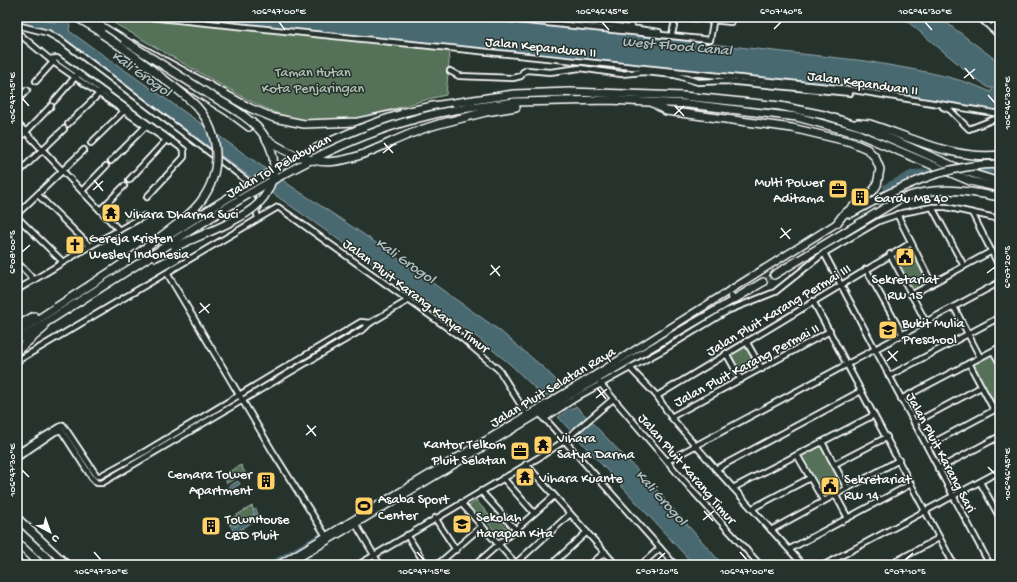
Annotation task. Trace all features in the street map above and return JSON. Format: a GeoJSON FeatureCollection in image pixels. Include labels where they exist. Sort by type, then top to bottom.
{"type":"FeatureCollection","features":[{"type":"Feature","properties":{"kind":"highway"},"geometry":{"type":"LineString","coordinates":[[76,17],[229,112],[284,152],[310,161],[343,161],[439,124],[498,109],[561,100],[609,100],[681,104],[797,117],[856,133],[973,182],[983,188],[1000,193]]}},
{"type":"Feature","properties":{"kind":"highway"},"geometry":{"type":"LineString","coordinates":[[86,17],[233,109],[255,126],[266,137],[273,157],[274,166],[269,189],[251,210],[242,216],[128,271]]}},
{"type":"Feature","properties":{"kind":"highway"},"geometry":{"type":"LineString","coordinates":[[99,32],[138,59],[193,103],[206,120],[214,141],[216,166],[211,183],[201,202],[180,221],[133,257]]}},
{"type":"Feature","properties":{"kind":"highway"},"geometry":{"type":"LineString","coordinates":[[125,41],[141,47],[231,98],[274,118],[304,124],[328,125],[358,122],[392,114],[402,114]]}},
{"type":"Feature","properties":{"kind":"highway"},"geometry":{"type":"LineString","coordinates":[[17,333],[133,257],[284,165],[329,142],[402,114],[432,106],[514,94],[609,92],[683,96],[780,106],[824,115],[856,124],[967,172],[1000,182]]}},
{"type":"Feature","properties":{"kind":"highway","name":"Jalan Tol Pelabuhan"},"geometry":{"type":"LineString","coordinates":[[17,341],[264,185],[326,152],[384,128],[454,110],[508,103],[561,100]]}},
{"type":"Feature","properties":{"kind":"highway"},"geometry":{"type":"LineString","coordinates":[[653,103],[666,111],[771,124],[834,138]]}},
{"type":"Feature","properties":{"kind":"highway"},"geometry":{"type":"LineString","coordinates":[[734,109],[739,114],[817,131],[867,149],[875,156],[880,169],[879,180],[873,191],[837,223]]}},
{"type":"Feature","properties":{"kind":"highway"},"geometry":{"type":"LineString","coordinates":[[856,124],[862,122],[870,124],[930,146],[961,154],[973,156],[1000,155]]}},
{"type":"Feature","properties":{"kind":"highway"},"geometry":{"type":"LineString","coordinates":[[837,223],[902,186],[950,169],[976,165],[1000,164]]}},
{"type":"Feature","properties":{"kind":"highway"},"geometry":{"type":"LineString","coordinates":[[973,182],[1000,188]]}},
{"type":"Feature","properties":{"kind":"highway"},"geometry":{"type":"LineString","coordinates":[[774,274],[891,204],[913,194],[926,191],[950,190],[1000,197]]}},
{"type":"Feature","properties":{"kind":"highway"},"geometry":{"type":"LineString","coordinates":[[733,300],[763,282]]}},
{"type":"Feature","properties":{"kind":"highway"},"geometry":{"type":"LineString","coordinates":[[17,326],[74,296]]}},
{"type":"Feature","properties":{"kind":"highway"},"geometry":{"type":"LineString","coordinates":[[17,351],[71,306]]}},
{"type":"Feature","properties":{"kind":"highway"},"geometry":{"type":"LineString","coordinates":[[17,518],[67,565]]}},
{"type":"Feature","properties":{"kind":"highway"},"geometry":{"type":"LineString","coordinates":[[17,542],[41,565]]}},
{"type":"Feature","properties":{"kind":"main road","name":"Jalan Pluit Selatan Raya"},"geometry":{"type":"LineString","coordinates":[[572,396],[837,223]]}},
{"type":"Feature","properties":{"kind":"main road"},"geometry":{"type":"LineString","coordinates":[[728,293],[733,300]]}},
{"type":"Feature","properties":{"kind":"main road","name":"Jalan Pluit Selatan Raya"},"geometry":{"type":"LineString","coordinates":[[278,565],[466,454],[542,416],[551,408],[599,382],[733,300]]}},
{"type":"Feature","properties":{"kind":"main road","name":"Jalan Pluit Selatan Raya"},"geometry":{"type":"LineString","coordinates":[[289,564],[527,415],[551,408]]}},
{"type":"Feature","properties":{"kind":"street","name":"Jalan Kepanduan II"},"geometry":{"type":"LineString","coordinates":[[149,17],[847,90],[1000,114]]}},
{"type":"Feature","properties":{"kind":"street"},"geometry":{"type":"LineString","coordinates":[[489,17],[710,39]]}},
{"type":"Feature","properties":{"kind":"street"},"geometry":{"type":"LineString","coordinates":[[550,17],[569,18],[592,23],[710,39]]}},
{"type":"Feature","properties":{"kind":"street"},"geometry":{"type":"LineString","coordinates":[[592,23],[593,17]]}},
{"type":"Feature","properties":{"kind":"street"},"geometry":{"type":"LineString","coordinates":[[630,28],[632,17]]}},
{"type":"Feature","properties":{"kind":"street"},"geometry":{"type":"LineString","coordinates":[[672,34],[676,17]]}},
{"type":"Feature","properties":{"kind":"street"},"geometry":{"type":"LineString","coordinates":[[683,17],[732,19]]}},
{"type":"Feature","properties":{"kind":"street"},"geometry":{"type":"LineString","coordinates":[[979,17],[1000,36]]}},
{"type":"Feature","properties":{"kind":"street"},"geometry":{"type":"LineString","coordinates":[[991,28],[997,23],[996,17]]}},
{"type":"Feature","properties":{"kind":"street"},"geometry":{"type":"LineString","coordinates":[[710,39],[714,19]]}},
{"type":"Feature","properties":{"kind":"street"},"geometry":{"type":"LineString","coordinates":[[17,25],[48,33],[62,41],[246,180],[258,193],[258,212],[167,273],[17,361]]}},
{"type":"Feature","properties":{"kind":"street"},"geometry":{"type":"LineString","coordinates":[[17,32],[53,60],[77,75],[124,110],[184,151],[184,157],[147,197]]}},
{"type":"Feature","properties":{"kind":"street"},"geometry":{"type":"LineString","coordinates":[[17,36],[23,37]]}},
{"type":"Feature","properties":{"kind":"street"},"geometry":{"type":"LineString","coordinates":[[36,81],[53,60]]}},
{"type":"Feature","properties":{"kind":"street","name":"Jalan Kepanduan II"},"geometry":{"type":"LineString","coordinates":[[450,71],[459,76],[501,78],[521,76],[523,72],[527,70],[550,72],[580,68],[621,74],[644,72],[682,77],[698,82],[726,80],[851,93],[945,108],[950,110],[969,129],[1000,117]]}},
{"type":"Feature","properties":{"kind":"street"},"geometry":{"type":"LineString","coordinates":[[54,101],[77,75]]}},
{"type":"Feature","properties":{"kind":"street"},"geometry":{"type":"LineString","coordinates":[[17,101],[27,90]]}},
{"type":"Feature","properties":{"kind":"street"},"geometry":{"type":"LineString","coordinates":[[68,124],[100,92]]}},
{"type":"Feature","properties":{"kind":"street"},"geometry":{"type":"LineString","coordinates":[[17,141],[51,106]]}},
{"type":"Feature","properties":{"kind":"street"},"geometry":{"type":"LineString","coordinates":[[91,143],[124,110]]}},
{"type":"Feature","properties":{"kind":"street"},"geometry":{"type":"LineString","coordinates":[[17,123],[119,230]]}},
{"type":"Feature","properties":{"kind":"street"},"geometry":{"type":"LineString","coordinates":[[112,161],[147,125]]}},
{"type":"Feature","properties":{"kind":"street"},"geometry":{"type":"LineString","coordinates":[[17,174],[64,129]]}},
{"type":"Feature","properties":{"kind":"street"},"geometry":{"type":"LineString","coordinates":[[129,180],[167,139]]}},
{"type":"Feature","properties":{"kind":"street"},"geometry":{"type":"LineString","coordinates":[[17,214],[84,150]]}},
{"type":"Feature","properties":{"kind":"street"},"geometry":{"type":"LineString","coordinates":[[82,191],[106,166]]}},
{"type":"Feature","properties":{"kind":"street"},"geometry":{"type":"LineString","coordinates":[[100,210],[124,186]]}},
{"type":"Feature","properties":{"kind":"street"},"geometry":{"type":"LineString","coordinates":[[38,194],[90,246]]}},
{"type":"Feature","properties":{"kind":"street"},"geometry":{"type":"LineString","coordinates":[[932,206],[964,266]]}},
{"type":"Feature","properties":{"kind":"street"},"geometry":{"type":"LineString","coordinates":[[572,396],[579,396],[599,382],[631,369],[733,308],[772,294],[824,253],[871,226],[897,214],[932,206],[946,207],[1000,219]]}},
{"type":"Feature","properties":{"kind":"street","name":"Jalan Pluit Karang Karya Timur"},"geometry":{"type":"LineString","coordinates":[[258,212],[278,207],[463,339],[499,370],[527,415]]}},
{"type":"Feature","properties":{"kind":"street"},"geometry":{"type":"LineString","coordinates":[[972,213],[1000,268]]}},
{"type":"Feature","properties":{"kind":"street"},"geometry":{"type":"LineString","coordinates":[[897,214],[932,284]]}},
{"type":"Feature","properties":{"kind":"street"},"geometry":{"type":"LineString","coordinates":[[17,290],[62,262],[144,216]]}},
{"type":"Feature","properties":{"kind":"street"},"geometry":{"type":"LineString","coordinates":[[17,217],[62,262]]}},
{"type":"Feature","properties":{"kind":"street","name":"Jalan Pluit Karang Permai III"},"geometry":{"type":"LineString","coordinates":[[657,396],[866,268],[911,243]]}},
{"type":"Feature","properties":{"kind":"street"},"geometry":{"type":"LineString","coordinates":[[911,295],[992,251]]}},
{"type":"Feature","properties":{"kind":"street","name":"Jalan Pluit Karang Sari"},"geometry":{"type":"LineString","coordinates":[[824,253],[927,446],[952,497],[990,565]]}},
{"type":"Feature","properties":{"kind":"street"},"geometry":{"type":"LineString","coordinates":[[890,254],[926,322]]}},
{"type":"Feature","properties":{"kind":"street"},"geometry":{"type":"LineString","coordinates":[[17,262],[34,280]]}},
{"type":"Feature","properties":{"kind":"street"},"geometry":{"type":"LineString","coordinates":[[866,268],[903,335]]}},
{"type":"Feature","properties":{"kind":"street"},"geometry":{"type":"LineString","coordinates":[[167,273],[326,536]]}},
{"type":"Feature","properties":{"kind":"street"},"geometry":{"type":"LineString","coordinates":[[667,461],[1000,282]]}},
{"type":"Feature","properties":{"kind":"street"},"geometry":{"type":"LineString","coordinates":[[100,483],[365,328],[370,323],[409,300]]}},
{"type":"Feature","properties":{"kind":"street"},"geometry":{"type":"LineString","coordinates":[[813,301],[953,563],[944,565]]}},
{"type":"Feature","properties":{"kind":"street"},"geometry":{"type":"LineString","coordinates":[[954,307],[980,357]]}},
{"type":"Feature","properties":{"kind":"street"},"geometry":{"type":"LineString","coordinates":[[889,376],[1000,317]]}},
{"type":"Feature","properties":{"kind":"street"},"geometry":{"type":"LineString","coordinates":[[99,477],[146,451],[360,322],[370,323]]}},
{"type":"Feature","properties":{"kind":"street","name":"Jalan Pluit Karang Permai II"},"geometry":{"type":"LineString","coordinates":[[671,417],[830,331]]}},
{"type":"Feature","properties":{"kind":"street"},"geometry":{"type":"LineString","coordinates":[[746,341],[762,369]]}},
{"type":"Feature","properties":{"kind":"street"},"geometry":{"type":"LineString","coordinates":[[901,398],[1000,347]]}},
{"type":"Feature","properties":{"kind":"street"},"geometry":{"type":"LineString","coordinates":[[993,350],[1000,363]]}},
{"type":"Feature","properties":{"kind":"street"},"geometry":{"type":"LineString","coordinates":[[726,353],[741,380]]}},
{"type":"Feature","properties":{"kind":"street"},"geometry":{"type":"LineString","coordinates":[[969,363],[994,410]]}},
{"type":"Feature","properties":{"kind":"street"},"geometry":{"type":"LineString","coordinates":[[631,369],[657,396],[671,417],[716,469],[753,508],[803,565]]}},
{"type":"Feature","properties":{"kind":"street","name":"Jalan Pluit Karang Timur"},"geometry":{"type":"LineString","coordinates":[[599,382],[760,565]]}},
{"type":"Feature","properties":{"kind":"street"},"geometry":{"type":"LineString","coordinates":[[914,423],[981,386]]}},
{"type":"Feature","properties":{"kind":"street"},"geometry":{"type":"LineString","coordinates":[[716,469],[861,391]]}},
{"type":"Feature","properties":{"kind":"street"},"geometry":{"type":"LineString","coordinates":[[358,565],[564,441],[613,399]]}},
{"type":"Feature","properties":{"kind":"street"},"geometry":{"type":"LineString","coordinates":[[927,446],[1000,407]]}},
{"type":"Feature","properties":{"kind":"street"},"geometry":{"type":"LineString","coordinates":[[733,488],[874,415]]}},
{"type":"Feature","properties":{"kind":"street"},"geometry":{"type":"LineString","coordinates":[[542,416],[675,565]]}},
{"type":"Feature","properties":{"kind":"street"},"geometry":{"type":"LineString","coordinates":[[17,453],[63,425],[99,477],[100,483]]}},
{"type":"Feature","properties":{"kind":"street"},"geometry":{"type":"LineString","coordinates":[[17,458],[55,432],[61,430],[92,478],[97,483],[100,483]]}},
{"type":"Feature","properties":{"kind":"street"},"geometry":{"type":"LineString","coordinates":[[938,469],[1000,436]]}},
{"type":"Feature","properties":{"kind":"street"},"geometry":{"type":"LineString","coordinates":[[835,464],[887,437]]}},
{"type":"Feature","properties":{"kind":"street"},"geometry":{"type":"LineString","coordinates":[[822,442],[847,488]]}},
{"type":"Feature","properties":{"kind":"street"},"geometry":{"type":"LineString","coordinates":[[797,455],[823,500]]}},
{"type":"Feature","properties":{"kind":"street"},"geometry":{"type":"LineString","coordinates":[[771,530],[823,500],[899,460]]}},
{"type":"Feature","properties":{"kind":"street"},"geometry":{"type":"LineString","coordinates":[[526,464],[616,565]]}},
{"type":"Feature","properties":{"kind":"street"},"geometry":{"type":"LineString","coordinates":[[824,565],[1000,471]]}},
{"type":"Feature","properties":{"kind":"street"},"geometry":{"type":"LineString","coordinates":[[503,478],[534,513]]}},
{"type":"Feature","properties":{"kind":"street"},"geometry":{"type":"LineString","coordinates":[[753,508],[810,478]]}},
{"type":"Feature","properties":{"kind":"street"},"geometry":{"type":"LineString","coordinates":[[980,482],[1000,518]]}},
{"type":"Feature","properties":{"kind":"street"},"geometry":{"type":"LineString","coordinates":[[790,549],[911,484]]}},
{"type":"Feature","properties":{"kind":"street"},"geometry":{"type":"LineString","coordinates":[[481,492],[515,530]]}},
{"type":"Feature","properties":{"kind":"street"},"geometry":{"type":"LineString","coordinates":[[835,494],[848,518]]}},
{"type":"Feature","properties":{"kind":"street"},"geometry":{"type":"LineString","coordinates":[[475,565],[554,496]]}},
{"type":"Feature","properties":{"kind":"street"},"geometry":{"type":"LineString","coordinates":[[461,503],[515,564],[570,514]]}},
{"type":"Feature","properties":{"kind":"street"},"geometry":{"type":"LineString","coordinates":[[995,508],[1000,505]]}},
{"type":"Feature","properties":{"kind":"street"},"geometry":{"type":"LineString","coordinates":[[435,518],[456,550]]}},
{"type":"Feature","properties":{"kind":"street"},"geometry":{"type":"LineString","coordinates":[[355,523],[380,565]]}},
{"type":"Feature","properties":{"kind":"street"},"geometry":{"type":"LineString","coordinates":[[437,565],[482,526]]}},
{"type":"Feature","properties":{"kind":"street"},"geometry":{"type":"LineString","coordinates":[[551,565],[587,532]]}},
{"type":"Feature","properties":{"kind":"street"},"geometry":{"type":"LineString","coordinates":[[407,535],[426,565]]}},
{"type":"Feature","properties":{"kind":"street"},"geometry":{"type":"LineString","coordinates":[[889,565],[940,538]]}},
{"type":"Feature","properties":{"kind":"street"},"geometry":{"type":"LineString","coordinates":[[641,565],[660,548]]}},
{"type":"Feature","properties":{"kind":"street"},"geometry":{"type":"LineString","coordinates":[[17,551],[19,557],[29,565]]}},
{"type":"Feature","properties":{"kind":"street"},"geometry":{"type":"LineString","coordinates":[[590,565],[605,552]]}},
{"type":"Feature","properties":{"kind":"green space","name":"Taman Hutan Kota Penjaringan"},"geometry":{"type":"Polygon","coordinates":[[[103,17],[128,17],[450,51],[446,95],[352,119],[319,122],[305,121],[279,114],[253,102],[103,17]]]}},
{"type":"Feature","properties":{"kind":"green space"},"geometry":{"type":"Polygon","coordinates":[[[134,210],[139,215],[128,224],[124,220],[134,210]]]}},
{"type":"Feature","properties":{"kind":"green space"},"geometry":{"type":"Polygon","coordinates":[[[910,248],[928,284],[911,293],[892,257],[910,248]]]}},
{"type":"Feature","properties":{"kind":"green space"},"geometry":{"type":"Polygon","coordinates":[[[745,345],[759,371],[740,381],[726,355],[745,345]]]}},
{"type":"Feature","properties":{"kind":"green space"},"geometry":{"type":"Polygon","coordinates":[[[993,353],[1000,366],[1000,405],[994,408],[971,365],[993,353]]]}},
{"type":"Feature","properties":{"kind":"green space"},"geometry":{"type":"Polygon","coordinates":[[[821,446],[844,489],[823,500],[800,457],[821,446]]]}},
{"type":"Feature","properties":{"kind":"green space"},"geometry":{"type":"Polygon","coordinates":[[[241,465],[245,473],[227,483],[223,475],[241,465]]]}},
{"type":"Feature","properties":{"kind":"green space"},"geometry":{"type":"Polygon","coordinates":[[[476,500],[489,515],[481,521],[468,507],[476,500]]]}},
{"type":"Feature","properties":{"kind":"green space"},"geometry":{"type":"Polygon","coordinates":[[[252,506],[255,514],[235,527],[232,523],[230,525],[227,521],[252,506]]]}},
{"type":"Feature","properties":{"kind":"green space"},"geometry":{"type":"Polygon","coordinates":[[[495,516],[509,531],[501,538],[488,523],[495,516]]]}},
{"type":"Feature","properties":{"kind":"water"},"geometry":{"type":"Polygon","coordinates":[[[17,17],[33,17],[55,23],[58,17],[71,17],[69,31],[276,176],[369,238],[499,330],[545,369],[562,386],[544,397],[511,365],[478,338],[261,185],[53,32],[17,23],[17,17]]]}},
{"type":"Feature","properties":{"kind":"water","name":"West Flood Canal"},"geometry":{"type":"Polygon","coordinates":[[[180,17],[465,17],[866,61],[946,76],[991,92],[993,88],[989,88],[974,77],[902,17],[939,17],[1000,63],[1000,113],[853,88],[180,17]]]}},
{"type":"Feature","properties":{"kind":"water"},"geometry":{"type":"Polygon","coordinates":[[[576,406],[652,485],[723,565],[694,565],[558,417],[576,406]]]}},
{"type":"Feature","properties":{"kind":"water"},"geometry":{"type":"Polygon","coordinates":[[[238,481],[240,484],[220,496],[218,493],[238,481]]]}},
{"type":"Feature","properties":{"kind":"water"},"geometry":{"type":"Polygon","coordinates":[[[256,509],[259,518],[235,533],[230,525],[232,523],[235,527],[242,521],[255,514],[253,511],[256,509]]]}},
{"type":"Feature","properties":{"kind":"waterway"},"geometry":{"type":"LineString","coordinates":[[968,171],[1000,170]]}},
{"type":"Feature","properties":{"kind":"waterway"},"geometry":{"type":"LineString","coordinates":[[886,187],[913,173],[936,172]]}},
{"type":"Feature","properties":{"kind":"waterway","name":"Kali Grogol"},"geometry":{"type":"LineString","coordinates":[[546,388],[572,417]]}},
{"type":"Feature","properties":{"kind":"waterway"},"geometry":{"type":"LineString","coordinates":[[270,565],[319,537]]}},
{"type":"Feature","properties":{"kind":"tunnel"},"geometry":{"type":"LineString","coordinates":[[763,282],[774,275]]}},
{"type":"Feature","properties":{"kind":"place","name":"Multi Power Aditama"},"geometry":{"type":"Point","coordinates":[838,189]}},
{"type":"Feature","properties":{"kind":"place","name":"Gardu MB 40"},"geometry":{"type":"Point","coordinates":[860,197]}},
{"type":"Feature","properties":{"kind":"place","name":"Vihara Dharma Suci"},"geometry":{"type":"Point","coordinates":[111,213]}},
{"type":"Feature","properties":{"kind":"place","name":"Gereja Kristen Wesley Indonesia"},"geometry":{"type":"Point","coordinates":[75,245]}},
{"type":"Feature","properties":{"kind":"place","name":"Sekretariat RW 15"},"geometry":{"type":"Point","coordinates":[905,257]}},
{"type":"Feature","properties":{"kind":"place","name":"Bukit Mulia Preschool"},"geometry":{"type":"Point","coordinates":[888,330]}},
{"type":"Feature","properties":{"kind":"place","name":"Vihara Satya Darma"},"geometry":{"type":"Point","coordinates":[543,445]}},
{"type":"Feature","properties":{"kind":"place","name":"Kantor Telkom Pluit Selatan"},"geometry":{"type":"Point","coordinates":[520,451]}},
{"type":"Feature","properties":{"kind":"place","name":"Vihara Kuante"},"geometry":{"type":"Point","coordinates":[525,477]}},
{"type":"Feature","properties":{"kind":"place","name":"Cemara Tower Apartment"},"geometry":{"type":"Point","coordinates":[266,481]}},
{"type":"Feature","properties":{"kind":"place","name":"Sekretariat RW 14"},"geometry":{"type":"Point","coordinates":[830,486]}},
{"type":"Feature","properties":{"kind":"place","name":"Asaba Sport Center"},"geometry":{"type":"Point","coordinates":[364,506]}},
{"type":"Feature","properties":{"kind":"place","name":"Sekolah Harapan Kita"},"geometry":{"type":"Point","coordinates":[462,524]}},
{"type":"Feature","properties":{"kind":"place","name":"TownHouse CBD Pluit"},"geometry":{"type":"Point","coordinates":[211,526]}}]}
